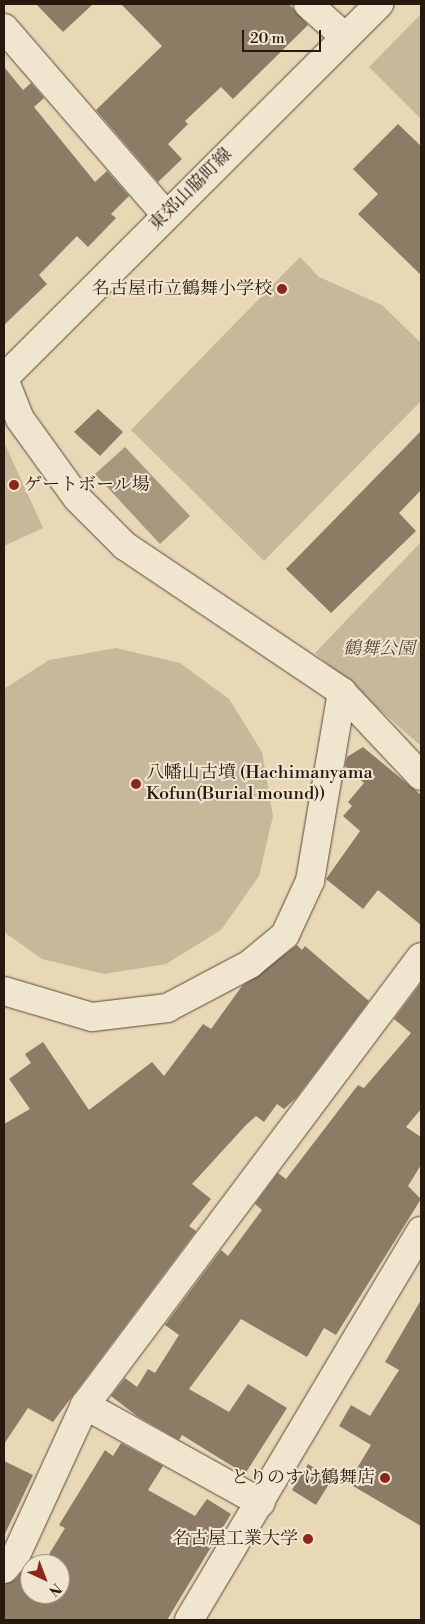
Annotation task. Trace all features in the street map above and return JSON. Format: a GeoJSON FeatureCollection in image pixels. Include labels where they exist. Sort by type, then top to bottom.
{"type":"FeatureCollection","features":[{"type":"Feature","properties":{"kind":"street"},"geometry":{"type":"LineString","coordinates":[[308,4],[345,37]]}},
{"type":"Feature","properties":{"kind":"street","name":"東郊山脇町線"},"geometry":{"type":"LineString","coordinates":[[4,378],[379,4]]}},
{"type":"Feature","properties":{"kind":"street"},"geometry":{"type":"LineString","coordinates":[[4,28],[166,215]]}},
{"type":"Feature","properties":{"kind":"street"},"geometry":{"type":"LineString","coordinates":[[4,378],[20,419],[77,498],[125,546],[342,692],[421,776]]}},
{"type":"Feature","properties":{"kind":"street"},"geometry":{"type":"LineString","coordinates":[[4,991],[92,1017],[166,1008],[250,964],[285,935],[310,881],[342,692]]}},
{"type":"Feature","properties":{"kind":"street"},"geometry":{"type":"LineString","coordinates":[[4,1569],[16,1555],[84,1405],[421,957]]}},
{"type":"Feature","properties":{"kind":"street"},"geometry":{"type":"LineString","coordinates":[[189,1620],[421,1231]]}},
{"type":"Feature","properties":{"kind":"street"},"geometry":{"type":"LineString","coordinates":[[84,1405],[261,1502]]}},
{"type":"Feature","properties":{"kind":"green space"},"geometry":{"type":"Polygon","coordinates":[[[421,14],[421,119],[369,67],[421,14]]]}},
{"type":"Feature","properties":{"kind":"green space"},"geometry":{"type":"Polygon","coordinates":[[[300,257],[319,277],[382,305],[421,343],[421,401],[264,561],[131,430],[300,257]]]}},
{"type":"Feature","properties":{"kind":"green space","name":"ゲートボール場"},"geometry":{"type":"Polygon","coordinates":[[[4,442],[43,528],[4,546],[4,442]]]}},
{"type":"Feature","properties":{"kind":"green space","name":"鶴舞公園"},"geometry":{"type":"Polygon","coordinates":[[[421,542],[421,746],[315,653],[421,542]]]}},
{"type":"Feature","properties":{"kind":"green space","name":"八幡山古墳 (Hachimanyama Kofun(Burial mound))"},"geometry":{"type":"Polygon","coordinates":[[[116,648],[180,663],[229,699],[262,752],[273,816],[259,876],[221,930],[166,964],[104,974],[42,959],[4,932],[4,689],[49,660],[116,648]]]}},
{"type":"Feature","properties":{"kind":"shaded area"},"geometry":{"type":"Polygon","coordinates":[[[125,447],[190,516],[160,544],[95,474],[125,447]]]}},
{"type":"Feature","properties":{"kind":"building"},"geometry":{"type":"Polygon","coordinates":[[[36,4],[93,4],[63,32],[36,4]]]}},
{"type":"Feature","properties":{"kind":"building"},"geometry":{"type":"Polygon","coordinates":[[[121,4],[289,4],[308,25],[233,99],[221,87],[185,121],[188,124],[168,144],[182,159],[158,182],[96,110],[162,46],[121,4]]]}},
{"type":"Feature","properties":{"kind":"building"},"geometry":{"type":"Polygon","coordinates":[[[4,67],[23,90],[31,83],[44,98],[34,107],[95,182],[107,171],[129,196],[111,214],[116,218],[88,247],[77,236],[39,275],[47,284],[4,325],[4,67]]]}},
{"type":"Feature","properties":{"kind":"building"},"geometry":{"type":"Polygon","coordinates":[[[398,124],[421,146],[421,275],[358,214],[378,194],[353,169],[398,124]]]}},
{"type":"Feature","properties":{"kind":"building"},"geometry":{"type":"Polygon","coordinates":[[[98,409],[123,432],[100,456],[74,432],[98,409]]]}},
{"type":"Feature","properties":{"kind":"building"},"geometry":{"type":"Polygon","coordinates":[[[421,431],[421,490],[399,513],[416,531],[331,613],[286,569],[421,431]]]}},
{"type":"Feature","properties":{"kind":"building"},"geometry":{"type":"Polygon","coordinates":[[[363,747],[421,795],[421,925],[378,890],[363,909],[326,879],[360,831],[343,816],[352,806],[348,802],[364,783],[345,766],[347,757],[363,747]]]}},
{"type":"Feature","properties":{"kind":"building"},"geometry":{"type":"Polygon","coordinates":[[[297,945],[302,950],[305,946],[369,1001],[296,1098],[284,1109],[277,1104],[264,1122],[256,1116],[192,1184],[211,1199],[189,1226],[196,1231],[53,1422],[28,1408],[4,1444],[4,1124],[30,1109],[9,1079],[31,1063],[25,1054],[43,1042],[89,1110],[152,1062],[164,1076],[203,1024],[211,1029],[242,986],[297,945]]]}},
{"type":"Feature","properties":{"kind":"building"},"geometry":{"type":"Polygon","coordinates":[[[421,983],[421,1109],[406,1127],[421,1137],[421,1165],[408,1186],[421,1199],[336,1335],[324,1328],[307,1357],[241,1319],[189,1389],[229,1412],[248,1384],[287,1408],[245,1474],[182,1435],[179,1440],[137,1416],[111,1396],[125,1378],[137,1387],[148,1369],[155,1373],[179,1335],[165,1325],[221,1250],[228,1256],[262,1210],[255,1204],[278,1173],[286,1179],[358,1085],[364,1088],[411,1033],[394,1019],[421,983]]]}},
{"type":"Feature","properties":{"kind":"building"},"geometry":{"type":"Polygon","coordinates":[[[421,1300],[421,1526],[348,1483],[371,1445],[339,1426],[351,1405],[370,1416],[399,1370],[385,1362],[421,1300]]]}},
{"type":"Feature","properties":{"kind":"building"},"geometry":{"type":"Polygon","coordinates":[[[121,1443],[163,1466],[148,1490],[195,1516],[207,1499],[231,1514],[167,1620],[4,1620],[4,1584],[16,1579],[20,1574],[20,1604],[70,1604],[70,1554],[49,1554],[65,1528],[59,1525],[105,1450],[113,1456],[121,1443]]]}},
{"type":"Feature","properties":{"kind":"building"},"geometry":{"type":"Polygon","coordinates":[[[4,1461],[33,1475],[4,1536],[4,1461]]]}},
{"type":"Feature","properties":{"kind":"building"},"geometry":{"type":"Polygon","coordinates":[[[308,1464],[332,1479],[316,1505],[292,1490],[308,1464]]]}},
{"type":"Feature","properties":{"kind":"place","name":"名古屋市立鶴舞小学校"},"geometry":{"type":"Point","coordinates":[282,289]}},
{"type":"Feature","properties":{"kind":"place","name":"ゲートボール場"},"geometry":{"type":"Point","coordinates":[14,485]}},
{"type":"Feature","properties":{"kind":"place","name":"八幡山古墳 (Hachimanyama Kofun(Burial mound))"},"geometry":{"type":"Point","coordinates":[136,784]}},
{"type":"Feature","properties":{"kind":"place","name":"とりのすけ鶴舞店"},"geometry":{"type":"Point","coordinates":[385,1478]}},
{"type":"Feature","properties":{"kind":"place","name":"名古屋工業大学"},"geometry":{"type":"Point","coordinates":[308,1539]}}]}
